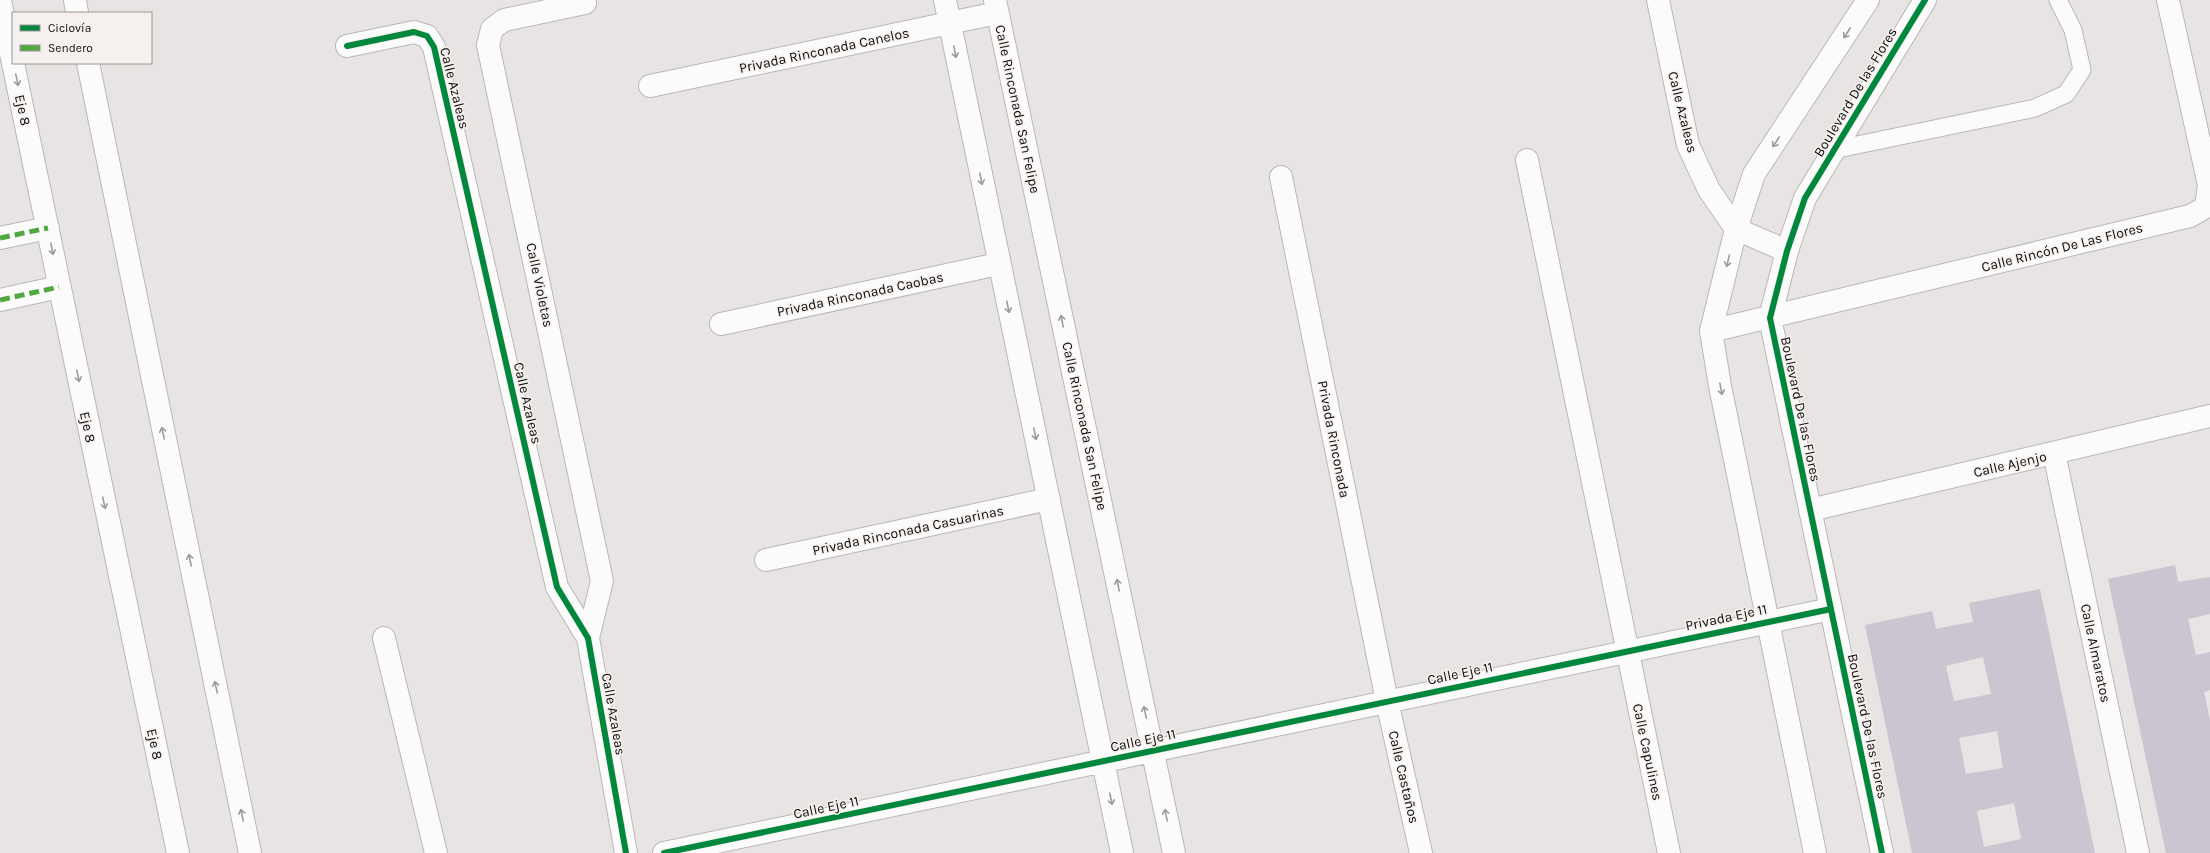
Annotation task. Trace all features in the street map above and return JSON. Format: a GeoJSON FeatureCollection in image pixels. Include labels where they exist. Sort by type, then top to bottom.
{"type":"FeatureCollection","features":[{"type":"Feature","properties":{"kind":"street"},"geometry":{"type":"LineString","coordinates":[[75,0],[77,12]]}},
{"type":"Feature","properties":{"kind":"street"},"geometry":{"type":"LineString","coordinates":[[945,0],[998,264],[1049,500],[1122,853]]}},
{"type":"Feature","properties":{"kind":"street","name":"Calle Azaleas"},"geometry":{"type":"LineString","coordinates":[[1658,0],[1688,145],[1709,190],[1736,229]]}},
{"type":"Feature","properties":{"kind":"street"},"geometry":{"type":"LineString","coordinates":[[1815,853],[1720,386],[1711,331],[1736,229],[1754,174],[1868,0]]}},
{"type":"Feature","properties":{"kind":"street","name":"Boulevard De las Flores"},"geometry":{"type":"LineString","coordinates":[[1882,853],[1770,318],[1787,251],[1805,198],[1925,0]]}},
{"type":"Feature","properties":{"kind":"street","name":"Calle Rincón De Las Flores"},"geometry":{"type":"LineString","coordinates":[[1711,331],[2190,216],[2206,207],[2209,185],[2168,0]]}},
{"type":"Feature","properties":{"kind":"street","name":"Eje 8"},"geometry":{"type":"LineString","coordinates":[[0,1],[12,58]]}},
{"type":"Feature","properties":{"kind":"street","name":"Calle Violetas"},"geometry":{"type":"LineString","coordinates":[[585,3],[504,20],[492,29],[488,45],[602,581],[588,638]]}},
{"type":"Feature","properties":{"kind":"street","name":"Privada Rinconada Canelos"},"geometry":{"type":"LineString","coordinates":[[650,86],[950,24],[996,6]]}},
{"type":"Feature","properties":{"kind":"street","name":"Calle Rinconada San Felipe"},"geometry":{"type":"LineString","coordinates":[[996,6],[1174,853]]}},
{"type":"Feature","properties":{"kind":"street","name":"Calle Azaleas"},"geometry":{"type":"LineString","coordinates":[[347,46],[414,32],[427,36],[434,47],[557,587],[588,638],[626,853]]}},
{"type":"Feature","properties":{"kind":"street","name":"Eje 8"},"geometry":{"type":"LineString","coordinates":[[13,64],[178,853]]}},
{"type":"Feature","properties":{"kind":"street"},"geometry":{"type":"LineString","coordinates":[[88,64],[250,853]]}},
{"type":"Feature","properties":{"kind":"street"},"geometry":{"type":"LineString","coordinates":[[1527,160],[1627,651]]}},
{"type":"Feature","properties":{"kind":"street","name":"Privada Rinconada"},"geometry":{"type":"LineString","coordinates":[[1281,177],[1387,701]]}},
{"type":"Feature","properties":{"kind":"street"},"geometry":{"type":"LineString","coordinates":[[0,238],[48,228]]}},
{"type":"Feature","properties":{"kind":"street"},"geometry":{"type":"LineString","coordinates":[[1736,229],[1787,251]]}},
{"type":"Feature","properties":{"kind":"street","name":"Privada Rinconada Caobas"},"geometry":{"type":"LineString","coordinates":[[721,324],[998,264]]}},
{"type":"Feature","properties":{"kind":"street"},"geometry":{"type":"LineString","coordinates":[[0,300],[59,288]]}},
{"type":"Feature","properties":{"kind":"street","name":"Calle Ajenjo"},"geometry":{"type":"LineString","coordinates":[[1810,510],[2054,454],[2210,416]]}},
{"type":"Feature","properties":{"kind":"street","name":"Calle Almaratos"},"geometry":{"type":"LineString","coordinates":[[2054,454],[2138,853]]}},
{"type":"Feature","properties":{"kind":"street","name":"Privada Rinconada Casuarinas"},"geometry":{"type":"LineString","coordinates":[[766,560],[1049,500]]}},
{"type":"Feature","properties":{"kind":"street","name":"Privada Eje 11"},"geometry":{"type":"LineString","coordinates":[[1627,651],[1831,609]]}},
{"type":"Feature","properties":{"kind":"street"},"geometry":{"type":"LineString","coordinates":[[384,638],[436,853]]}},
{"type":"Feature","properties":{"kind":"street","name":"Calle Eje 11"},"geometry":{"type":"LineString","coordinates":[[664,853],[1627,651]]}},
{"type":"Feature","properties":{"kind":"street","name":"Calle Capulines"},"geometry":{"type":"LineString","coordinates":[[1627,651],[1669,853]]}},
{"type":"Feature","properties":{"kind":"street","name":"Calle Castaños"},"geometry":{"type":"LineString","coordinates":[[1387,701],[1421,853]]}},
{"type":"Feature","properties":{"kind":"lane"},"geometry":{"type":"LineString","coordinates":[[1833,150],[2035,108],[2066,94],[2082,70],[2073,30],[2058,0]]}},
{"type":"Feature","properties":{"kind":"building"},"geometry":{"type":"Polygon","coordinates":[[[2175,565],[2178,582],[2210,577],[2210,614],[2188,619],[2196,655],[2210,652],[2210,690],[2204,692],[2210,720],[2210,853],[2166,853],[2108,579],[2175,565]]]}},
{"type":"Feature","properties":{"kind":"building"},"geometry":{"type":"Polygon","coordinates":[[[2040,589],[2095,853],[1912,853],[1865,625],[1932,611],[1936,629],[1973,622],[1969,603],[2040,589]],[[1983,657],[1946,666],[1954,701],[1991,694],[1983,657]],[[1997,731],[1959,738],[1966,774],[2003,768],[1997,731]],[[2014,803],[1977,811],[1984,847],[2021,839],[2014,803]]]}},
{"type":"Feature","properties":{"kind":"marked path"},"geometry":{"type":"LineString","coordinates":[[0,238],[48,228]]}},
{"type":"Feature","properties":{"kind":"marked path"},"geometry":{"type":"LineString","coordinates":[[0,300],[59,287]]}},
{"type":"Feature","properties":{"kind":"cycle path"},"geometry":{"type":"LineString","coordinates":[[1882,853],[1770,318],[1787,251],[1805,198],[1925,0]]}},
{"type":"Feature","properties":{"kind":"cycle path"},"geometry":{"type":"LineString","coordinates":[[347,46],[414,32],[427,36],[434,47],[557,587],[588,638],[626,853]]}},
{"type":"Feature","properties":{"kind":"cycle path"},"geometry":{"type":"LineString","coordinates":[[664,853],[1831,609]]}}]}
